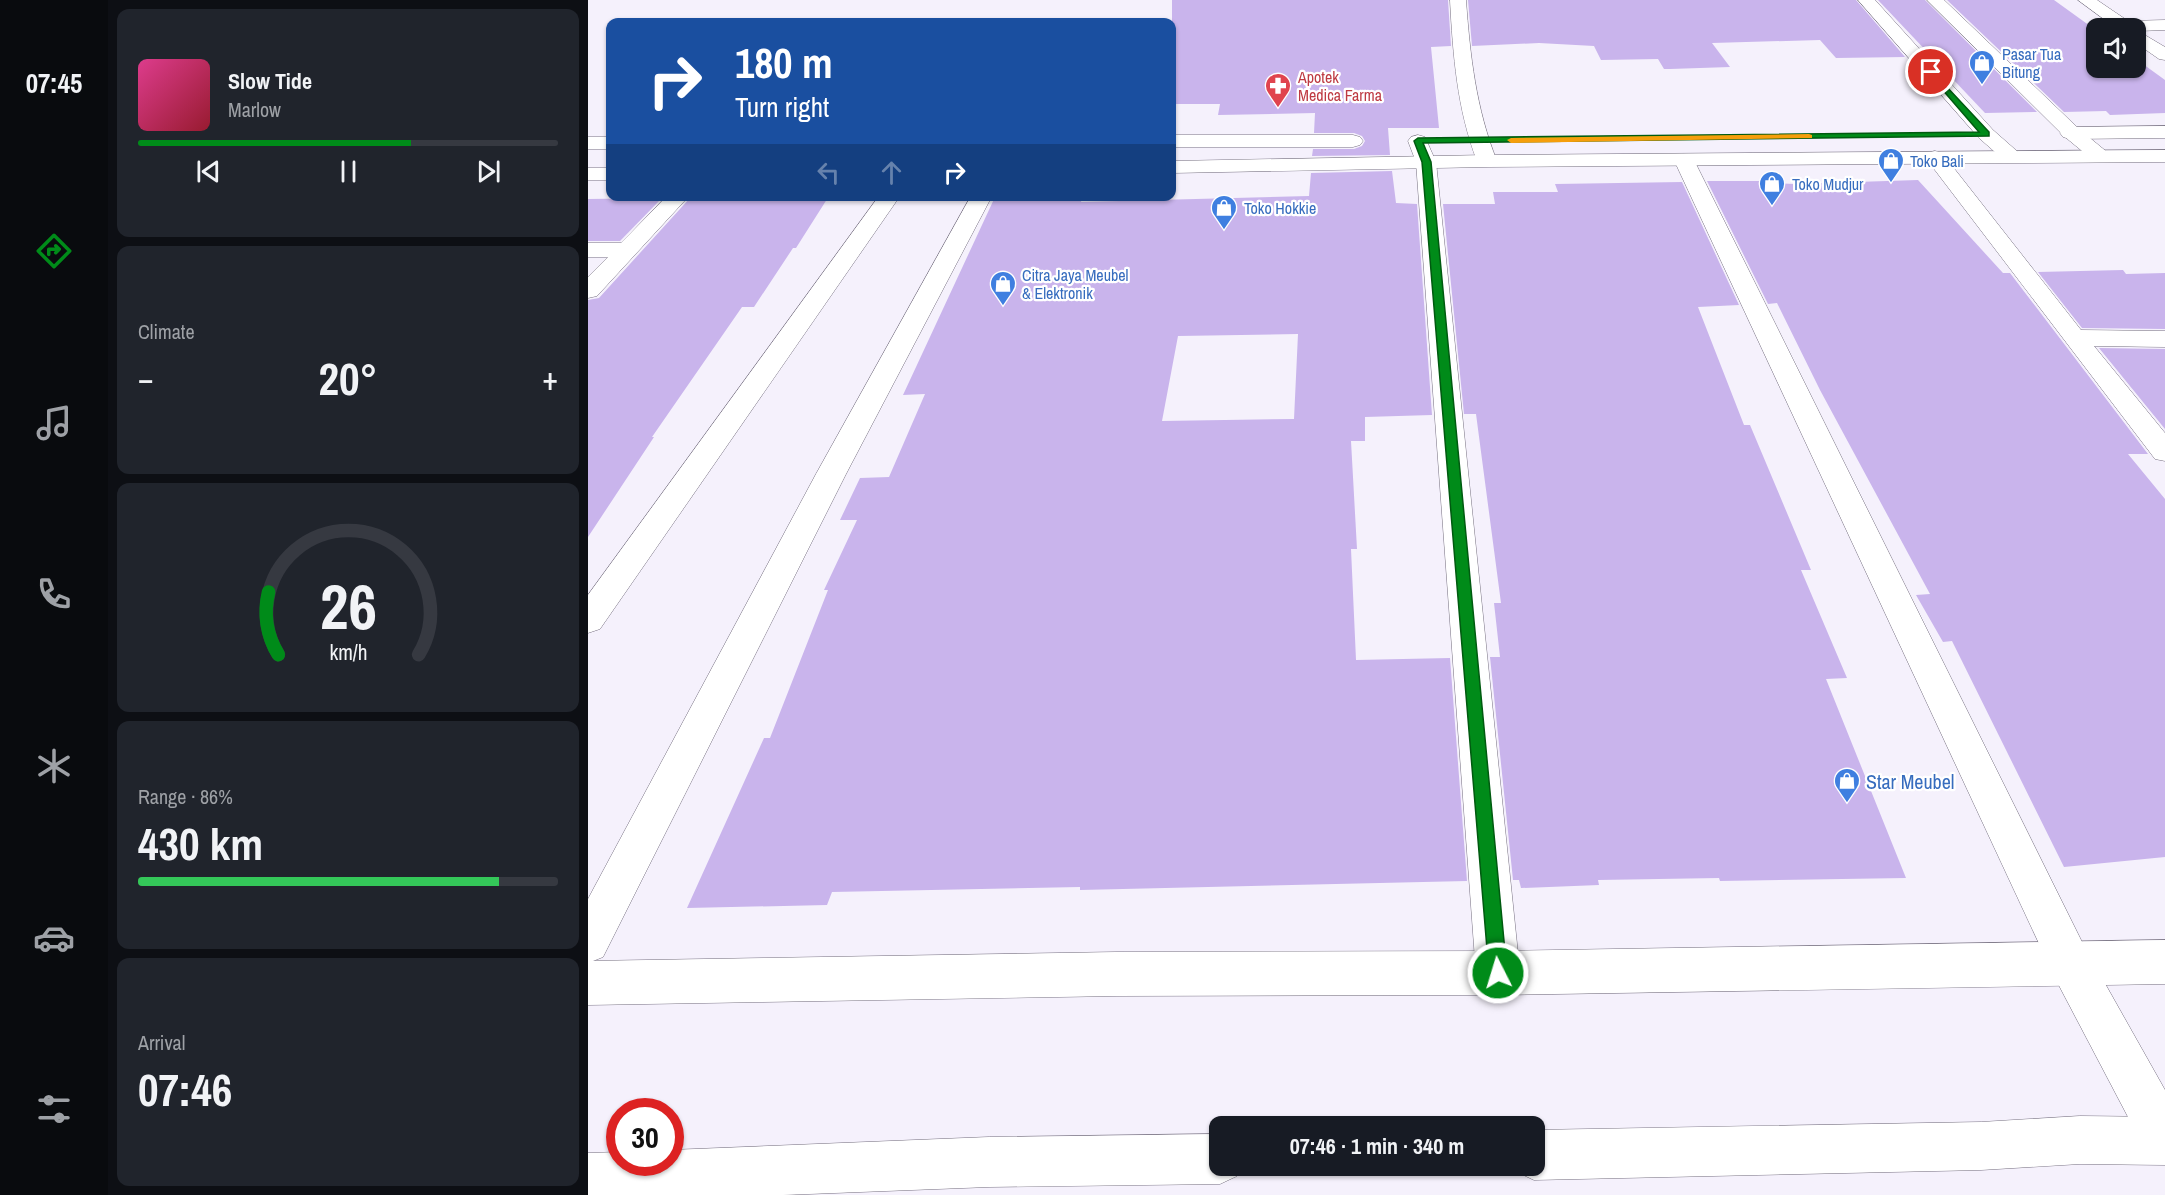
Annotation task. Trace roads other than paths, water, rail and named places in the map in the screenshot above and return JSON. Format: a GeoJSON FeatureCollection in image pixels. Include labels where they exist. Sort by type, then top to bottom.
{"type":"FeatureCollection","features":[{"type":"Feature","properties":{"kind":"main road"},"geometry":{"type":"LineString","coordinates":[[1458,0],[1461,46],[1478,141],[1487,161]]}},
{"type":"Feature","properties":{"kind":"main road"},"geometry":{"type":"LineString","coordinates":[[1866,0],[1986,134],[2011,156]]}},
{"type":"Feature","properties":{"kind":"main road"},"geometry":{"type":"LineString","coordinates":[[1935,0],[2072,133],[2100,156]]}},
{"type":"Feature","properties":{"kind":"main road"},"geometry":{"type":"LineString","coordinates":[[2086,0],[2112,18]]}},
{"type":"Feature","properties":{"kind":"main road"},"geometry":{"type":"LineString","coordinates":[[2146,28],[2165,25]]}},
{"type":"Feature","properties":{"kind":"main road"},"geometry":{"type":"LineString","coordinates":[[2146,42],[2165,55]]}},
{"type":"Feature","properties":{"kind":"main road"},"geometry":{"type":"LineString","coordinates":[[2050,133],[2165,132]]}},
{"type":"Feature","properties":{"kind":"main road"},"geometry":{"type":"LineString","coordinates":[[1962,134],[2018,134]]}},
{"type":"Feature","properties":{"kind":"main road"},"geometry":{"type":"LineString","coordinates":[[1176,141],[1371,141]]}},
{"type":"Feature","properties":{"kind":"main road"},"geometry":{"type":"LineString","coordinates":[[1458,141],[1502,141]]}},
{"type":"Feature","properties":{"kind":"main road"},"geometry":{"type":"LineString","coordinates":[[588,143],[606,143]]}},
{"type":"Feature","properties":{"kind":"main road"},"geometry":{"type":"LineString","coordinates":[[1176,166],[1419,146],[1487,161],[2165,156]]}},
{"type":"Feature","properties":{"kind":"main road"},"geometry":{"type":"LineString","coordinates":[[1419,146],[1498,973]]}},
{"type":"Feature","properties":{"kind":"main road"},"geometry":{"type":"LineString","coordinates":[[1935,157],[2165,452]]}},
{"type":"Feature","properties":{"kind":"main road"},"geometry":{"type":"LineString","coordinates":[[1545,1155],[1981,1146],[2080,1140],[2165,1139],[2070,963],[1684,160]]}},
{"type":"Feature","properties":{"kind":"main road"},"geometry":{"type":"LineString","coordinates":[[588,174],[606,174]]}},
{"type":"Feature","properties":{"kind":"main road"},"geometry":{"type":"LineString","coordinates":[[588,291],[674,201]]}},
{"type":"Feature","properties":{"kind":"main road"},"geometry":{"type":"LineString","coordinates":[[588,620],[886,201]]}},
{"type":"Feature","properties":{"kind":"main road"},"geometry":{"type":"LineString","coordinates":[[588,942],[831,474],[979,201]]}},
{"type":"Feature","properties":{"kind":"main road"},"geometry":{"type":"LineString","coordinates":[[588,250],[627,250]]}},
{"type":"Feature","properties":{"kind":"main road"},"geometry":{"type":"LineString","coordinates":[[2074,338],[2165,339]]}},
{"type":"Feature","properties":{"kind":"main road"},"geometry":{"type":"LineString","coordinates":[[588,984],[1128,974],[1498,973],[2165,962]]}},
{"type":"Feature","properties":{"kind":"main road"},"geometry":{"type":"LineString","coordinates":[[588,1178],[989,1162],[1209,1159]]}},
{"type":"Feature","properties":{"kind":"place","name":"Pasar Tua Bitung"},"geometry":{"type":"Point","coordinates":[1982,86]}},
{"type":"Feature","properties":{"kind":"place","name":"Apotek Medica Farma"},"geometry":{"type":"Point","coordinates":[1278,109]}},
{"type":"Feature","properties":{"kind":"place","name":"Toko Bali"},"geometry":{"type":"Point","coordinates":[1891,184]}},
{"type":"Feature","properties":{"kind":"place","name":"Toko Mudjur"},"geometry":{"type":"Point","coordinates":[1772,207]}},
{"type":"Feature","properties":{"kind":"place","name":"Toko Hokkie"},"geometry":{"type":"Point","coordinates":[1224,231]}},
{"type":"Feature","properties":{"kind":"place","name":"Citra Jaya Meubel & Elektronik"},"geometry":{"type":"Point","coordinates":[1003,307]}},
{"type":"Feature","properties":{"kind":"place","name":"Star Meubel"},"geometry":{"type":"Point","coordinates":[1847,804]}}]}
